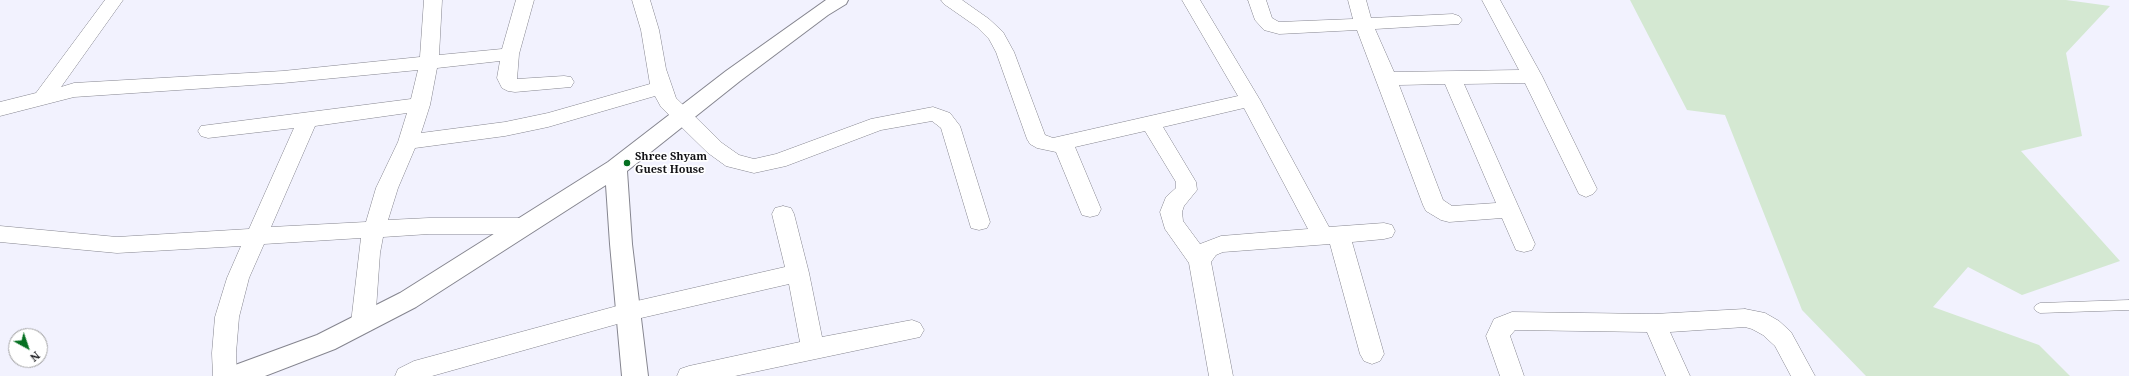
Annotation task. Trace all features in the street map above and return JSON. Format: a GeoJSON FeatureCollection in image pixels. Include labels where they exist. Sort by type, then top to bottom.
{"type":"FeatureCollection","features":[{"type":"Feature","properties":{"kind":"street"},"geometry":{"type":"LineString","coordinates":[[44,96],[114,0]]}},
{"type":"Feature","properties":{"kind":"street"},"geometry":{"type":"LineString","coordinates":[[363,323],[374,229],[387,188],[408,142],[420,105],[430,62],[433,0]]}},
{"type":"Feature","properties":{"kind":"street"},"geometry":{"type":"LineString","coordinates":[[525,0],[510,54],[507,78],[509,83],[515,86],[564,82]]}},
{"type":"Feature","properties":{"kind":"street"},"geometry":{"type":"LineString","coordinates":[[641,0],[650,30],[656,69],[661,88],[668,102],[699,135],[733,161],[754,166],[779,161],[878,124],[933,114],[943,118],[950,126],[979,222]]}},
{"type":"Feature","properties":{"kind":"street"},"geometry":{"type":"LineString","coordinates":[[236,376],[326,342],[408,300],[616,168],[772,47],[821,11],[840,0]]}},
{"type":"Feature","properties":{"kind":"street"},"geometry":{"type":"LineString","coordinates":[[950,0],[983,23],[996,36],[1005,52],[1037,139],[1044,144],[1052,145],[1063,143],[1250,100]]}},
{"type":"Feature","properties":{"kind":"street"},"geometry":{"type":"LineString","coordinates":[[1191,0],[1331,236],[1372,354]]}},
{"type":"Feature","properties":{"kind":"street"},"geometry":{"type":"LineString","coordinates":[[1257,0],[1264,20],[1270,26],[1279,28],[1452,20]]}},
{"type":"Feature","properties":{"kind":"street"},"geometry":{"type":"LineString","coordinates":[[1356,0],[1434,205],[1449,214],[1510,210]]}},
{"type":"Feature","properties":{"kind":"street"},"geometry":{"type":"LineString","coordinates":[[1491,0],[1532,76],[1586,190]]}},
{"type":"Feature","properties":{"kind":"street"},"geometry":{"type":"LineString","coordinates":[[0,110],[44,96],[74,90],[196,84],[510,54]]}},
{"type":"Feature","properties":{"kind":"street"},"geometry":{"type":"LineString","coordinates":[[1387,79],[1532,76]]}},
{"type":"Feature","properties":{"kind":"street"},"geometry":{"type":"LineString","coordinates":[[1452,78],[1524,244]]}},
{"type":"Feature","properties":{"kind":"street"},"geometry":{"type":"LineString","coordinates":[[408,142],[505,129],[548,120],[661,88]]}},
{"type":"Feature","properties":{"kind":"street"},"geometry":{"type":"LineString","coordinates":[[208,131],[308,120],[420,105]]}},
{"type":"Feature","properties":{"kind":"street"},"geometry":{"type":"LineString","coordinates":[[226,376],[224,353],[227,317],[238,278],[254,238],[308,120]]}},
{"type":"Feature","properties":{"kind":"street"},"geometry":{"type":"LineString","coordinates":[[1150,122],[1186,182],[1186,190],[1174,203],[1171,212],[1174,223],[1200,261],[1221,376]]}},
{"type":"Feature","properties":{"kind":"street"},"geometry":{"type":"LineString","coordinates":[[1063,143],[1090,209]]}},
{"type":"Feature","properties":{"kind":"street"},"geometry":{"type":"LineString","coordinates":[[616,168],[635,376]]}},
{"type":"Feature","properties":{"kind":"street"},"geometry":{"type":"LineString","coordinates":[[783,214],[798,273],[813,349]]}},
{"type":"Feature","properties":{"kind":"street"},"geometry":{"type":"LineString","coordinates":[[0,234],[117,245],[254,238],[374,229],[478,225],[524,226]]}},
{"type":"Feature","properties":{"kind":"street"},"geometry":{"type":"LineString","coordinates":[[1200,261],[1208,249],[1221,244],[1384,232]]}},
{"type":"Feature","properties":{"kind":"street"},"geometry":{"type":"LineString","coordinates":[[407,376],[414,371],[628,312],[798,273]]}},
{"type":"Feature","properties":{"kind":"street"},"geometry":{"type":"LineString","coordinates":[[1512,376],[1498,336],[1502,326],[1512,321],[1654,323],[1745,318],[1757,320],[1771,328],[1783,339],[1803,376]]}},
{"type":"Feature","properties":{"kind":"street"},"geometry":{"type":"LineString","coordinates":[[1654,323],[1678,376]]}},
{"type":"Feature","properties":{"kind":"street"},"geometry":{"type":"LineString","coordinates":[[689,376],[813,349],[912,330]]}},
{"type":"Feature","properties":{"kind":"lane"},"geometry":{"type":"LineString","coordinates":[[2040,308],[2129,305]]}},
{"type":"Feature","properties":{"kind":"green space"},"geometry":{"type":"Polygon","coordinates":[[[1630,0],[2066,0],[2110,6],[2066,53],[2082,136],[2021,151],[2120,261],[2022,295],[1968,267],[1933,307],[2039,345],[2070,376],[1866,376],[1802,310],[1725,115],[1687,110],[1630,0]]]}},
{"type":"Feature","properties":{"kind":"place","name":"Shree Shyam Guest House"},"geometry":{"type":"Point","coordinates":[627,163]}}]}
